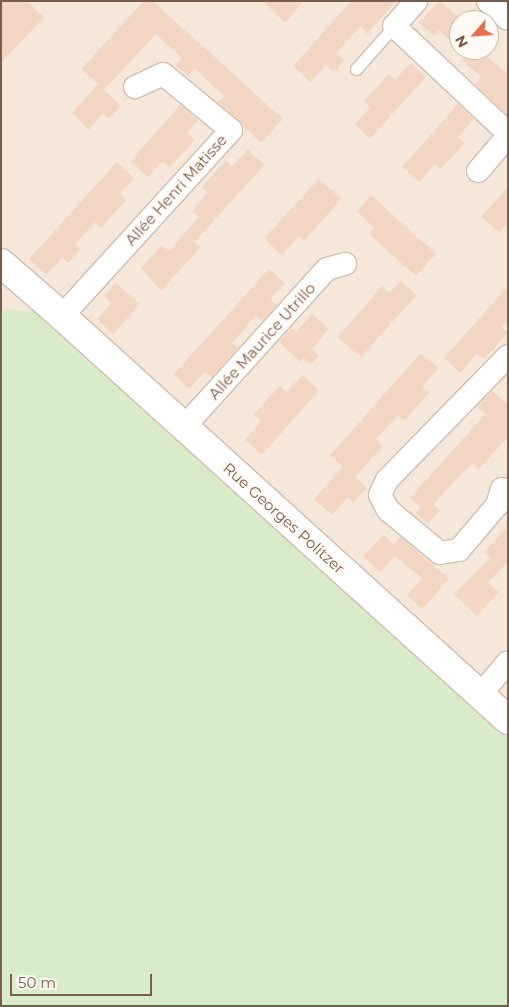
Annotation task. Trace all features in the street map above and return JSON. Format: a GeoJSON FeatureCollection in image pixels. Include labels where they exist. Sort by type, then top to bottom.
{"type":"FeatureCollection","features":[{"type":"Feature","properties":{"kind":"street"},"geometry":{"type":"LineString","coordinates":[[416,1],[394,26],[508,134],[478,172]]}},
{"type":"Feature","properties":{"kind":"street"},"geometry":{"type":"LineString","coordinates":[[488,1],[508,20]]}},
{"type":"Feature","properties":{"kind":"street","name":"Allée Henri Matisse"},"geometry":{"type":"LineString","coordinates":[[62,316],[231,130],[163,74],[135,87]]}},
{"type":"Feature","properties":{"kind":"street","name":"Rue Georges Politzer"},"geometry":{"type":"LineString","coordinates":[[2,264],[62,316],[508,720]]}},
{"type":"Feature","properties":{"kind":"street","name":"Allée Maurice Utrillo"},"geometry":{"type":"LineString","coordinates":[[184,427],[327,269],[345,264]]}},
{"type":"Feature","properties":{"kind":"street"},"geometry":{"type":"LineString","coordinates":[[502,489],[497,505],[459,550],[440,554],[388,510],[380,495],[387,480],[508,356]]}},
{"type":"Feature","properties":{"kind":"street"},"geometry":{"type":"LineString","coordinates":[[480,695],[508,662]]}},
{"type":"Feature","properties":{"kind":"lane"},"geometry":{"type":"LineString","coordinates":[[356,69],[394,26]]}},
{"type":"Feature","properties":{"kind":"shaded area"},"geometry":{"type":"Polygon","coordinates":[[[1,1],[508,1],[508,708],[45,313],[1,308],[1,1]]]}},
{"type":"Feature","properties":{"kind":"green space"},"geometry":{"type":"Polygon","coordinates":[[[1,308],[45,313],[508,708],[508,1006],[1,1006],[1,308]]]}},
{"type":"Feature","properties":{"kind":"building"},"geometry":{"type":"Polygon","coordinates":[[[1,1],[27,1],[44,17],[1,63],[1,1]]]}},
{"type":"Feature","properties":{"kind":"building"},"geometry":{"type":"Polygon","coordinates":[[[144,1],[153,1],[283,119],[261,143],[218,102],[224,96],[195,69],[188,76],[175,65],[182,58],[156,34],[104,90],[121,106],[109,119],[103,114],[89,130],[72,113],[98,84],[81,69],[144,1]]]}},
{"type":"Feature","properties":{"kind":"building"},"geometry":{"type":"Polygon","coordinates":[[[262,1],[304,1],[285,23],[262,1]]]}},
{"type":"Feature","properties":{"kind":"building"},"geometry":{"type":"Polygon","coordinates":[[[351,1],[396,1],[367,34],[360,26],[336,54],[344,60],[334,72],[326,65],[310,82],[293,66],[351,1]]]}},
{"type":"Feature","properties":{"kind":"building"},"geometry":{"type":"Polygon","coordinates":[[[439,1],[451,10],[449,10],[449,39],[438,30],[434,36],[419,23],[439,1]]]}},
{"type":"Feature","properties":{"kind":"building"},"geometry":{"type":"Polygon","coordinates":[[[462,60],[491,60],[508,74],[508,115],[475,84],[481,77],[462,60]]]}},
{"type":"Feature","properties":{"kind":"building"},"geometry":{"type":"Polygon","coordinates":[[[411,63],[426,77],[370,139],[355,124],[370,107],[364,101],[389,74],[395,80],[411,63]]]}},
{"type":"Feature","properties":{"kind":"building"},"geometry":{"type":"Polygon","coordinates":[[[458,104],[474,119],[458,137],[465,143],[441,169],[435,164],[419,182],[402,167],[458,104]]]}},
{"type":"Feature","properties":{"kind":"building"},"geometry":{"type":"Polygon","coordinates":[[[180,105],[198,120],[187,133],[195,140],[170,167],[163,161],[148,177],[131,161],[180,105]]]}},
{"type":"Feature","properties":{"kind":"building"},"geometry":{"type":"Polygon","coordinates":[[[248,149],[264,165],[195,242],[201,247],[161,291],[141,268],[162,245],[169,251],[199,217],[192,211],[208,192],[202,187],[226,160],[232,166],[248,149]]]}},
{"type":"Feature","properties":{"kind":"building"},"geometry":{"type":"Polygon","coordinates":[[[117,162],[134,178],[120,194],[126,200],[101,228],[95,222],[75,244],[81,249],[68,263],[62,258],[46,275],[29,259],[117,162]]]}},
{"type":"Feature","properties":{"kind":"building"},"geometry":{"type":"Polygon","coordinates":[[[319,179],[341,199],[304,241],[299,236],[282,255],[264,238],[319,179]]]}},
{"type":"Feature","properties":{"kind":"building"},"geometry":{"type":"Polygon","coordinates":[[[508,187],[508,222],[499,232],[481,217],[508,187]]]}},
{"type":"Feature","properties":{"kind":"building"},"geometry":{"type":"Polygon","coordinates":[[[371,195],[436,254],[416,276],[369,234],[374,228],[357,211],[371,195]]]}},
{"type":"Feature","properties":{"kind":"building"},"geometry":{"type":"Polygon","coordinates":[[[269,269],[285,283],[270,299],[277,305],[262,321],[256,315],[232,343],[238,348],[212,377],[205,372],[189,389],[174,374],[269,269]]]}},
{"type":"Feature","properties":{"kind":"building"},"geometry":{"type":"Polygon","coordinates":[[[401,281],[417,295],[361,357],[338,337],[382,286],[389,293],[401,281]]]}},
{"type":"Feature","properties":{"kind":"building"},"geometry":{"type":"Polygon","coordinates":[[[116,283],[140,304],[113,334],[97,319],[111,303],[104,296],[116,283]]]}},
{"type":"Feature","properties":{"kind":"building"},"geometry":{"type":"Polygon","coordinates":[[[508,286],[508,320],[501,327],[508,333],[484,359],[477,354],[460,373],[444,358],[508,286]]]}},
{"type":"Feature","properties":{"kind":"building"},"geometry":{"type":"Polygon","coordinates":[[[312,314],[329,329],[312,349],[319,356],[311,364],[304,358],[301,362],[279,342],[292,328],[296,332],[312,314]]]}},
{"type":"Feature","properties":{"kind":"building"},"geometry":{"type":"Polygon","coordinates":[[[421,353],[438,368],[422,387],[429,393],[404,421],[398,415],[376,439],[383,446],[355,477],[367,488],[354,502],[348,497],[332,515],[314,499],[343,467],[330,455],[421,353]]]}},
{"type":"Feature","properties":{"kind":"building"},"geometry":{"type":"Polygon","coordinates":[[[302,375],[319,390],[262,455],[245,440],[261,421],[254,414],[280,386],[286,392],[302,375]]]}},
{"type":"Feature","properties":{"kind":"building"},"geometry":{"type":"Polygon","coordinates":[[[492,391],[508,405],[508,437],[479,469],[474,463],[457,478],[434,504],[440,510],[428,523],[416,513],[421,507],[410,498],[485,414],[477,407],[492,391]]]}},
{"type":"Feature","properties":{"kind":"building"},"geometry":{"type":"Polygon","coordinates":[[[508,526],[508,562],[488,582],[499,592],[477,616],[454,594],[490,558],[484,552],[508,526]]]}},
{"type":"Feature","properties":{"kind":"building"},"geometry":{"type":"Polygon","coordinates":[[[383,535],[394,544],[400,537],[449,579],[422,609],[407,595],[422,578],[395,556],[380,572],[363,556],[383,535]]]}}]}
